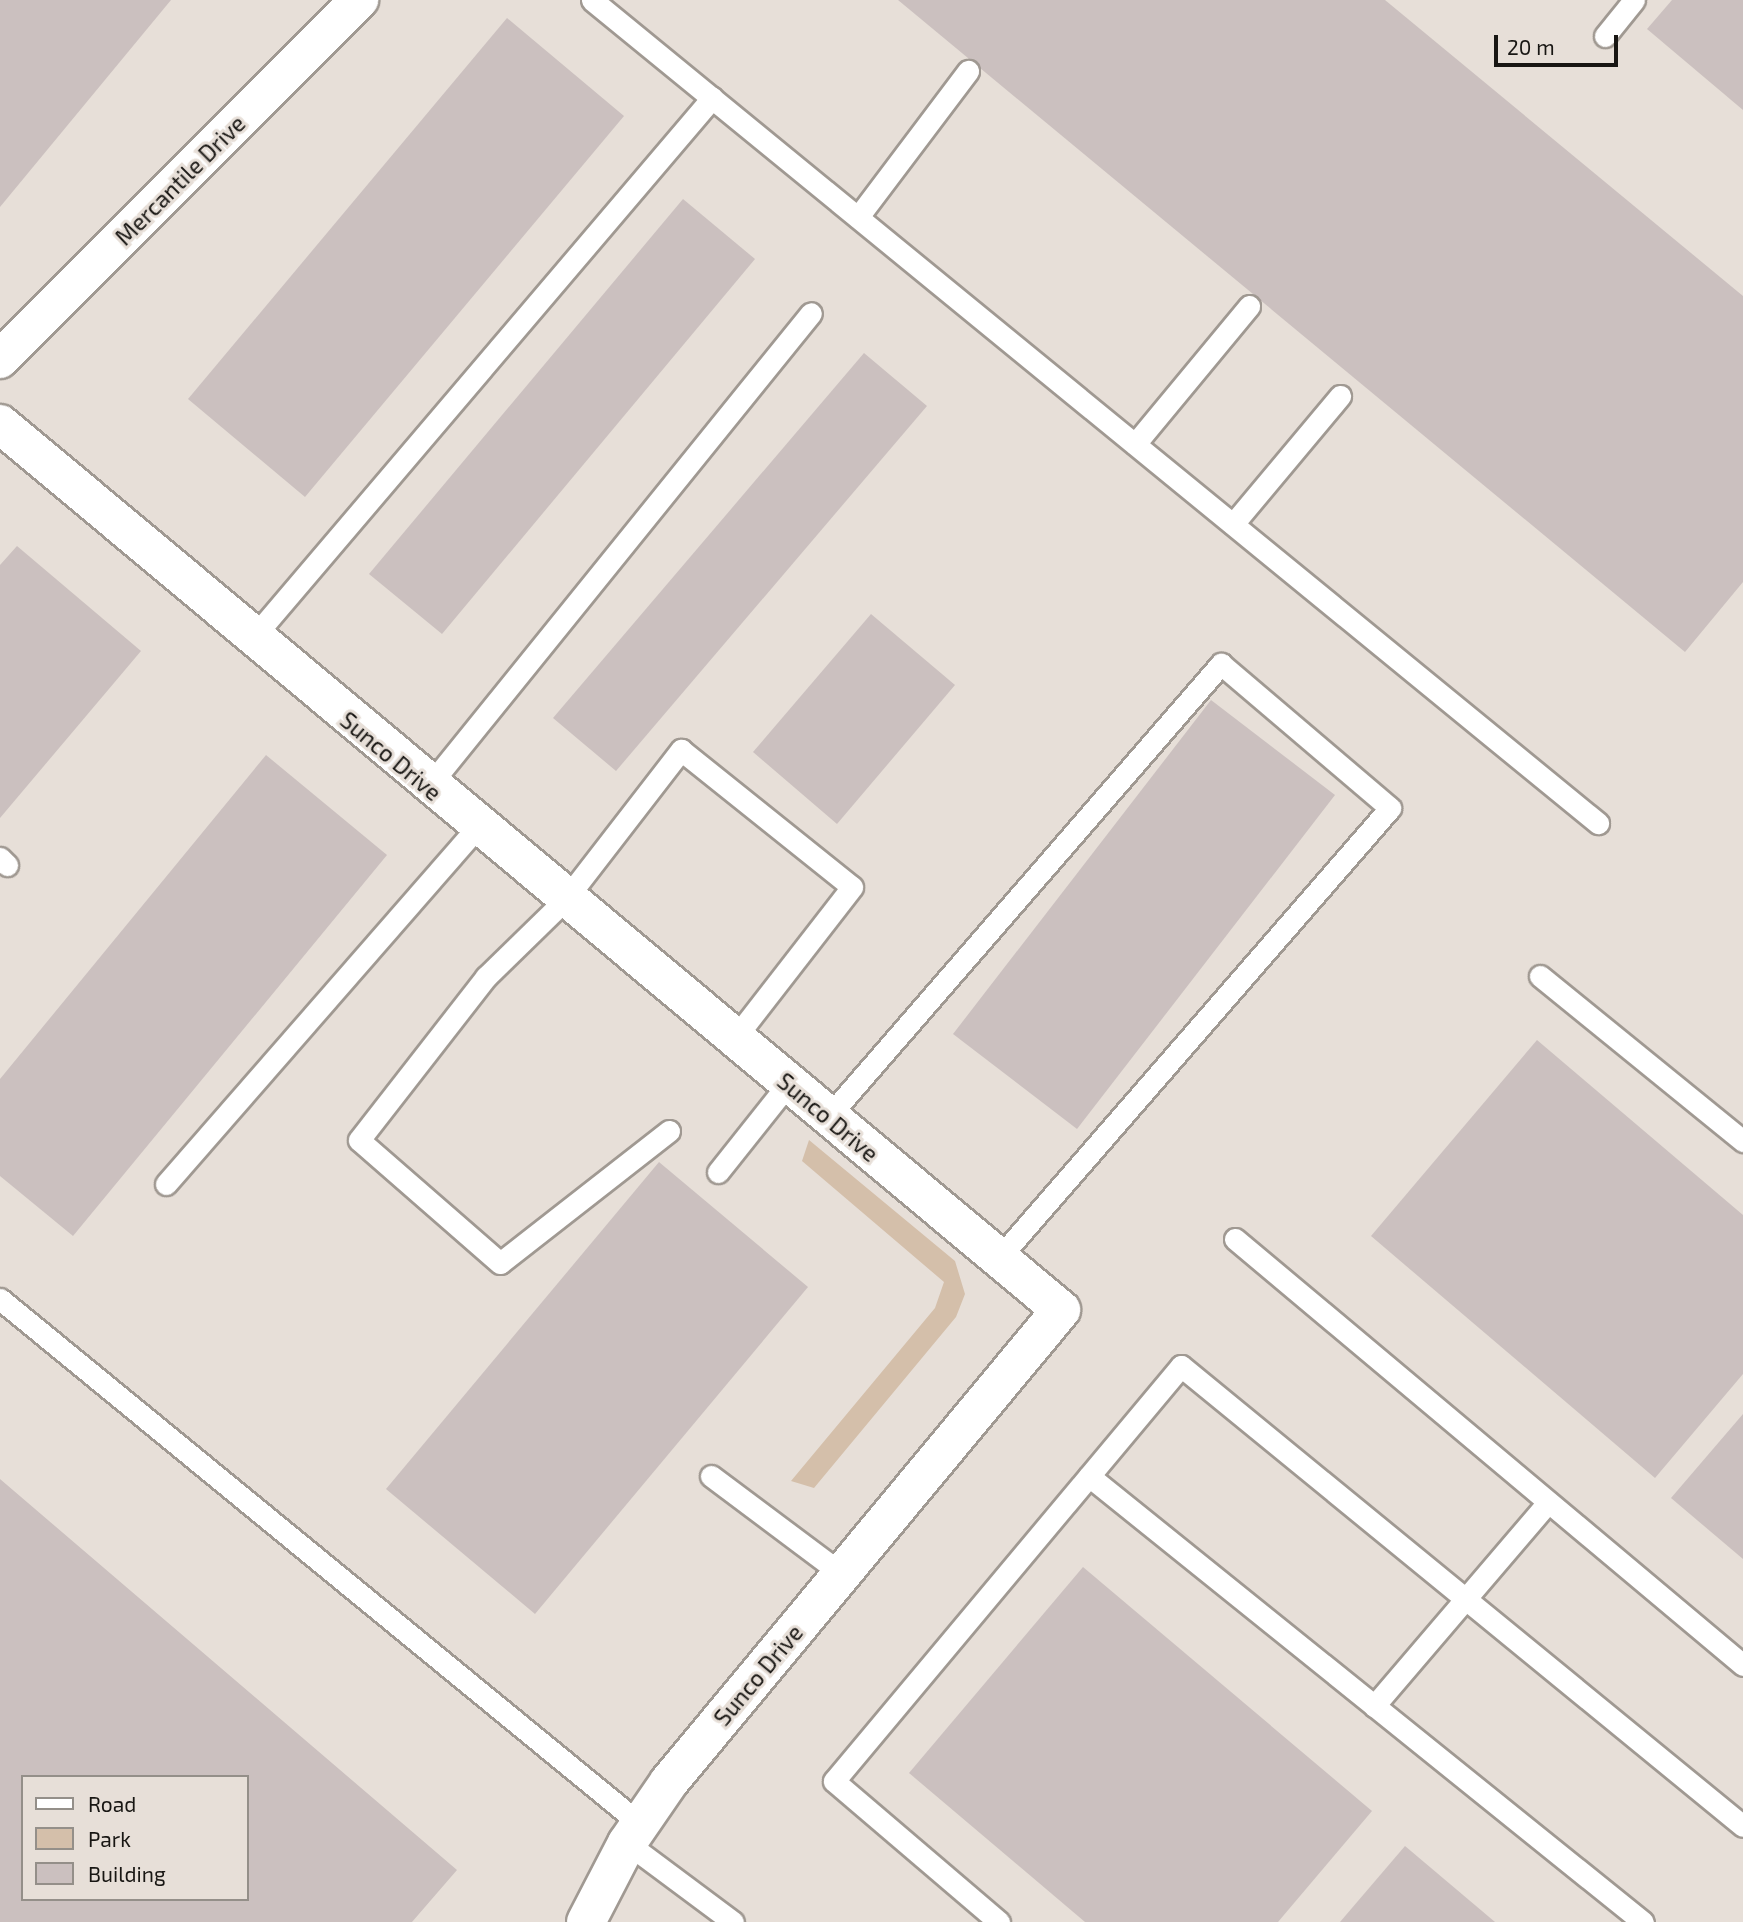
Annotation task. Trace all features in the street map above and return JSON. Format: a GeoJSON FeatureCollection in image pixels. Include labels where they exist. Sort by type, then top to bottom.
{"type":"FeatureCollection","features":[{"type":"Feature","properties":{"kind":"street","name":"Mercantile Drive"},"geometry":{"type":"LineString","coordinates":[[0,359],[359,0]]}},
{"type":"Feature","properties":{"kind":"street","name":"Sunco Drive"},"geometry":{"type":"LineString","coordinates":[[0,424],[251,640],[1061,1310],[842,1574],[633,1833],[586,1922]]}},
{"type":"Feature","properties":{"kind":"lane"},"geometry":{"type":"LineString","coordinates":[[592,0],[1598,823]]}},
{"type":"Feature","properties":{"kind":"lane"},"geometry":{"type":"LineString","coordinates":[[1605,36],[1634,0]]}},
{"type":"Feature","properties":{"kind":"lane"},"geometry":{"type":"LineString","coordinates":[[858,217],[968,71]]}},
{"type":"Feature","properties":{"kind":"lane"},"geometry":{"type":"LineString","coordinates":[[251,640],[712,98]]}},
{"type":"Feature","properties":{"kind":"lane"},"geometry":{"type":"LineString","coordinates":[[1135,444],[1249,306]]}},
{"type":"Feature","properties":{"kind":"lane"},"geometry":{"type":"LineString","coordinates":[[428,786],[811,313]]}},
{"type":"Feature","properties":{"kind":"lane"},"geometry":{"type":"LineString","coordinates":[[1233,524],[1340,396]]}},
{"type":"Feature","properties":{"kind":"lane"},"geometry":{"type":"LineString","coordinates":[[828,1117],[1220,664],[1390,808],[999,1258]]}},
{"type":"Feature","properties":{"kind":"lane"},"geometry":{"type":"LineString","coordinates":[[669,1131],[500,1264],[359,1140],[486,977],[565,900],[681,750],[852,887],[734,1039]]}},
{"type":"Feature","properties":{"kind":"lane"},"geometry":{"type":"LineString","coordinates":[[166,1184],[477,827]]}},
{"type":"Feature","properties":{"kind":"lane"},"geometry":{"type":"LineString","coordinates":[[1540,976],[1743,1141]]}},
{"type":"Feature","properties":{"kind":"lane"},"geometry":{"type":"LineString","coordinates":[[718,1172],[788,1084]]}},
{"type":"Feature","properties":{"kind":"lane"},"geometry":{"type":"LineString","coordinates":[[1236,1239],[1743,1665]]}},
{"type":"Feature","properties":{"kind":"lane"},"geometry":{"type":"LineString","coordinates":[[0,1299],[633,1833],[733,1922]]}},
{"type":"Feature","properties":{"kind":"lane"},"geometry":{"type":"LineString","coordinates":[[999,1922],[834,1781],[1181,1366],[1743,1826]]}},
{"type":"Feature","properties":{"kind":"lane"},"geometry":{"type":"LineString","coordinates":[[711,1476],[842,1574]]}},
{"type":"Feature","properties":{"kind":"lane"},"geometry":{"type":"LineString","coordinates":[[1089,1476],[1643,1922]]}},
{"type":"Feature","properties":{"kind":"lane"},"geometry":{"type":"LineString","coordinates":[[1374,1706],[1548,1502]]}},
{"type":"Feature","properties":{"kind":"green space"},"geometry":{"type":"Polygon","coordinates":[[[809,1140],[955,1261],[965,1294],[956,1317],[814,1488],[791,1481],[935,1308],[944,1282],[802,1161],[809,1140]]]}},
{"type":"Feature","properties":{"kind":"building"},"geometry":{"type":"Polygon","coordinates":[[[0,0],[171,0],[0,207],[0,0]]]}},
{"type":"Feature","properties":{"kind":"building"},"geometry":{"type":"Polygon","coordinates":[[[898,0],[1385,0],[1743,296],[1743,582],[1685,652],[898,0]]]}},
{"type":"Feature","properties":{"kind":"building"},"geometry":{"type":"Polygon","coordinates":[[[1672,0],[1743,0],[1743,110],[1647,29],[1672,0]]]}},
{"type":"Feature","properties":{"kind":"building"},"geometry":{"type":"Polygon","coordinates":[[[507,18],[624,116],[305,497],[188,399],[507,18]]]}},
{"type":"Feature","properties":{"kind":"building"},"geometry":{"type":"Polygon","coordinates":[[[683,199],[755,259],[442,634],[369,574],[683,199]]]}},
{"type":"Feature","properties":{"kind":"building"},"geometry":{"type":"Polygon","coordinates":[[[864,353],[927,406],[616,771],[553,718],[864,353]]]}},
{"type":"Feature","properties":{"kind":"building"},"geometry":{"type":"Polygon","coordinates":[[[17,546],[141,651],[0,818],[0,565],[17,546]]]}},
{"type":"Feature","properties":{"kind":"building"},"geometry":{"type":"Polygon","coordinates":[[[871,614],[955,685],[837,824],[753,752],[871,614]]]}},
{"type":"Feature","properties":{"kind":"building"},"geometry":{"type":"Polygon","coordinates":[[[1211,700],[1335,795],[1077,1129],[953,1034],[1211,700]]]}},
{"type":"Feature","properties":{"kind":"building"},"geometry":{"type":"Polygon","coordinates":[[[266,755],[387,855],[73,1236],[0,1176],[0,1079],[266,755]]]}},
{"type":"Feature","properties":{"kind":"building"},"geometry":{"type":"Polygon","coordinates":[[[1537,1040],[1743,1215],[1743,1374],[1655,1478],[1371,1236],[1537,1040]]]}},
{"type":"Feature","properties":{"kind":"building"},"geometry":{"type":"Polygon","coordinates":[[[659,1162],[808,1287],[535,1614],[386,1489],[659,1162]]]}},
{"type":"Feature","properties":{"kind":"building"},"geometry":{"type":"Polygon","coordinates":[[[1743,1414],[1743,1559],[1671,1498],[1743,1414]]]}},
{"type":"Feature","properties":{"kind":"building"},"geometry":{"type":"Polygon","coordinates":[[[0,1479],[457,1870],[412,1922],[0,1922],[0,1479]]]}},
{"type":"Feature","properties":{"kind":"building"},"geometry":{"type":"Polygon","coordinates":[[[1083,1567],[1372,1811],[1278,1922],[1085,1922],[909,1773],[1083,1567]]]}},
{"type":"Feature","properties":{"kind":"building"},"geometry":{"type":"Polygon","coordinates":[[[1405,1846],[1495,1922],[1340,1922],[1405,1846]]]}}]}
